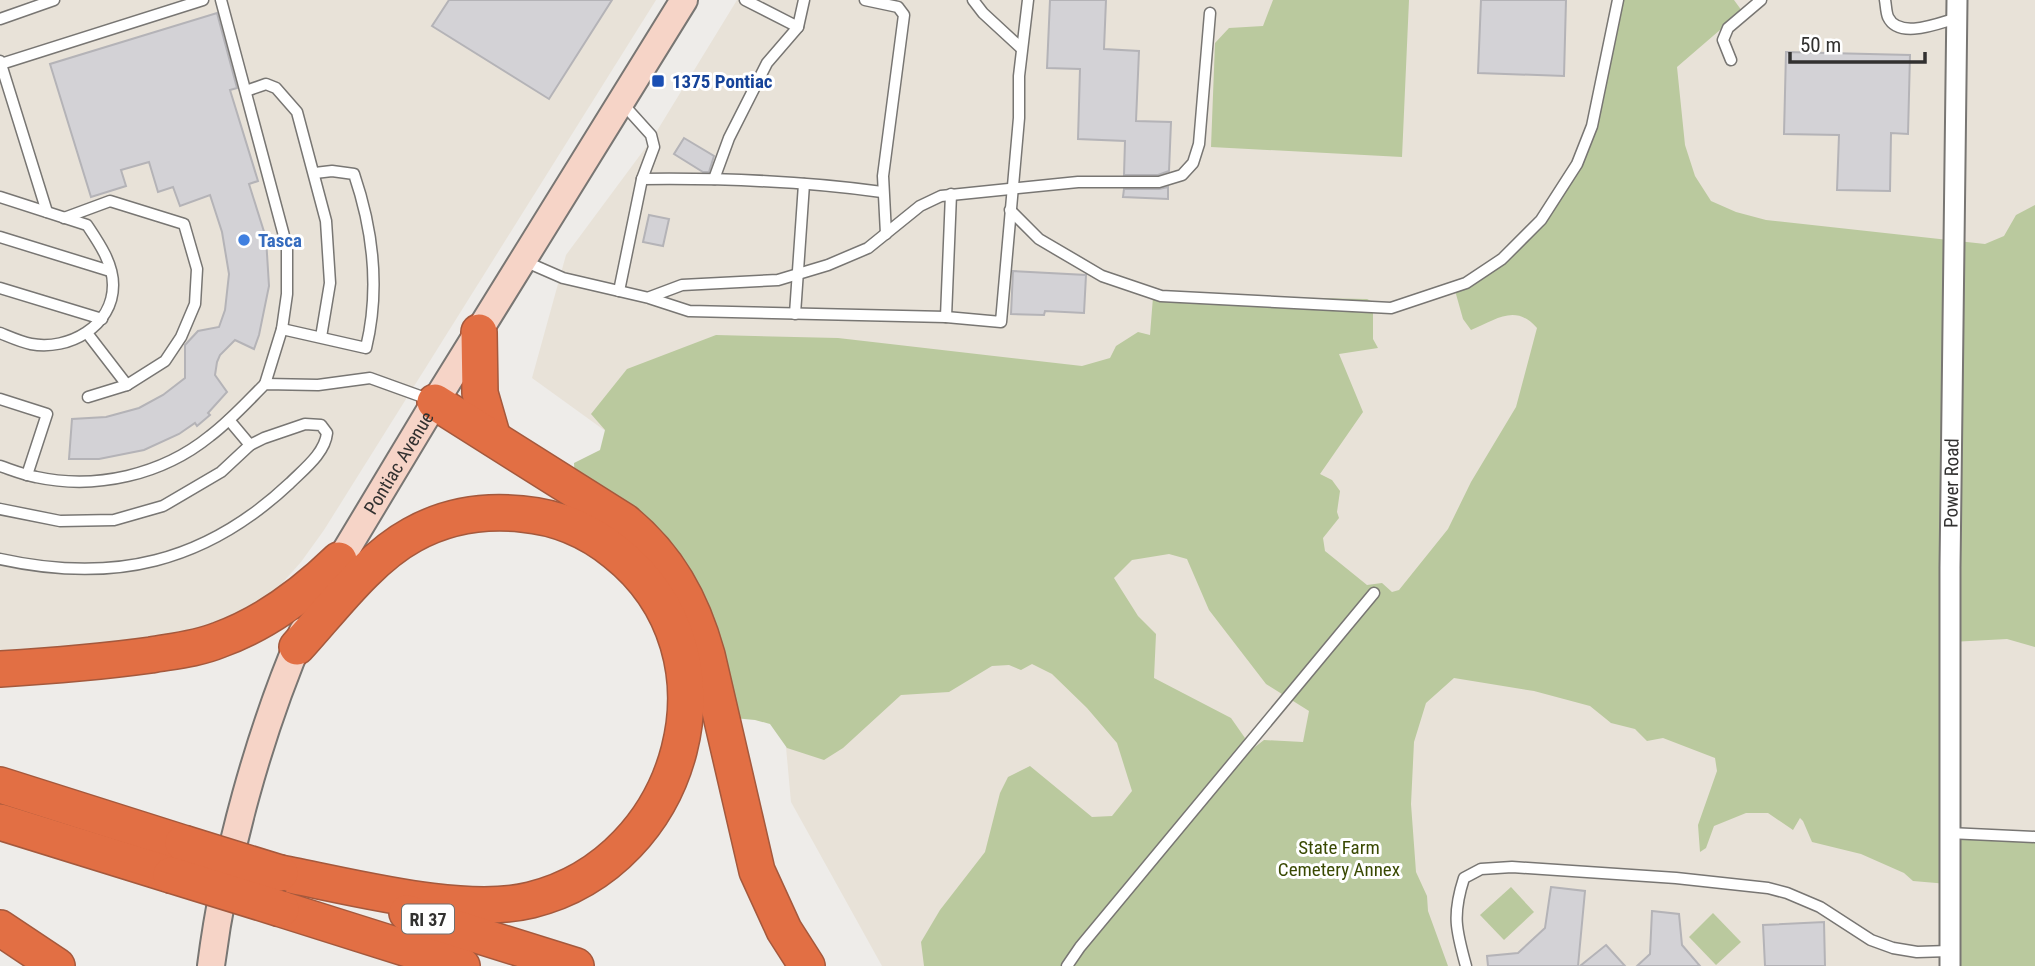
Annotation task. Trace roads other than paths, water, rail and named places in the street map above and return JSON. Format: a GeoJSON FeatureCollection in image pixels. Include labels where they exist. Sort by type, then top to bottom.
{"type":"FeatureCollection","features":[{"type":"Feature","properties":{"kind":"highway"},"geometry":{"type":"LineString","coordinates":[[479,332],[480,393],[493,438]]}},
{"type":"Feature","properties":{"kind":"highway"},"geometry":{"type":"LineString","coordinates":[[435,402],[632,527],[663,559],[684,591],[699,624],[757,871],[784,930],[807,966]]}},
{"type":"Feature","properties":{"kind":"highway"},"geometry":{"type":"LineString","coordinates":[[280,873],[458,903],[511,904],[548,895],[603,864],[620,851],[641,828],[660,801],[669,782],[683,738],[685,721],[684,662],[672,625],[652,590],[639,574],[607,545],[551,518],[510,513],[469,515],[430,526],[411,535],[378,561],[297,647]]}},
{"type":"Feature","properties":{"kind":"highway"},"geometry":{"type":"LineString","coordinates":[[0,669],[96,662],[198,647],[218,641],[281,609],[339,560]]}},
{"type":"Feature","properties":{"kind":"highway","name":"RI 37"},"geometry":{"type":"LineString","coordinates":[[0,785],[576,966]]}},
{"type":"Feature","properties":{"kind":"highway","name":"RI 37"},"geometry":{"type":"LineString","coordinates":[[0,822],[462,966]]}},
{"type":"Feature","properties":{"kind":"highway"},"geometry":{"type":"LineString","coordinates":[[0,929],[41,966]]}},
{"type":"Feature","properties":{"kind":"highway"},"geometry":{"type":"LineString","coordinates":[[0,929],[57,966]]}},
{"type":"Feature","properties":{"kind":"main road","name":"Pontiac Avenue"},"geometry":{"type":"LineString","coordinates":[[211,966],[222,895],[236,835],[272,714],[297,647],[339,560],[684,0]]}},
{"type":"Feature","properties":{"kind":"street","name":"Power Road"},"geometry":{"type":"LineString","coordinates":[[1950,959],[1950,568],[1957,9]]}},
{"type":"Feature","properties":{"kind":"lane"},"geometry":{"type":"LineString","coordinates":[[0,19],[54,0]]}},
{"type":"Feature","properties":{"kind":"lane"},"geometry":{"type":"LineString","coordinates":[[47,212],[1,62],[203,0]]}},
{"type":"Feature","properties":{"kind":"lane"},"geometry":{"type":"LineString","coordinates":[[0,466],[27,475],[64,481],[99,481],[131,476],[166,463],[208,438],[265,384],[282,329],[287,294],[287,247],[221,0]]}},
{"type":"Feature","properties":{"kind":"lane"},"geometry":{"type":"LineString","coordinates":[[745,0],[798,27]]}},
{"type":"Feature","properties":{"kind":"lane"},"geometry":{"type":"LineString","coordinates":[[714,179],[729,138],[768,63],[798,27],[804,0]]}},
{"type":"Feature","properties":{"kind":"lane"},"geometry":{"type":"LineString","coordinates":[[865,0],[898,7],[904,15],[882,192],[886,234]]}},
{"type":"Feature","properties":{"kind":"lane"},"geometry":{"type":"LineString","coordinates":[[973,0],[983,13],[1021,48]]}},
{"type":"Feature","properties":{"kind":"lane"},"geometry":{"type":"LineString","coordinates":[[524,260],[563,278],[649,298],[689,311],[946,317],[1001,322],[1019,118],[1021,48],[1028,0]]}},
{"type":"Feature","properties":{"kind":"lane"},"geometry":{"type":"LineString","coordinates":[[1010,210],[1038,239],[1102,276],[1161,296],[1391,308],[1466,283],[1502,259],[1541,220],[1577,164],[1592,126],[1618,0]]}},
{"type":"Feature","properties":{"kind":"lane"},"geometry":{"type":"LineString","coordinates":[[1731,60],[1723,40],[1728,28],[1760,0]]}},
{"type":"Feature","properties":{"kind":"lane"},"geometry":{"type":"LineString","coordinates":[[1885,0],[1889,19],[1899,27],[1917,28],[1957,9]]}},
{"type":"Feature","properties":{"kind":"lane"},"geometry":{"type":"LineString","coordinates":[[649,298],[682,285],[778,280],[828,265],[868,248],[920,206],[951,194],[1078,182],[1159,182],[1182,175],[1193,163],[1199,144],[1210,13]]}},
{"type":"Feature","properties":{"kind":"lane"},"geometry":{"type":"LineString","coordinates":[[246,91],[266,84],[276,88],[297,113],[326,221],[330,261],[328,301],[321,337]]}},
{"type":"Feature","properties":{"kind":"lane"},"geometry":{"type":"LineString","coordinates":[[619,291],[642,179],[654,147],[651,135],[621,102]]}},
{"type":"Feature","properties":{"kind":"lane"},"geometry":{"type":"LineString","coordinates":[[282,329],[366,348],[373,320],[375,283],[371,246],[354,174],[332,171],[315,173]]}},
{"type":"Feature","properties":{"kind":"lane"},"geometry":{"type":"LineString","coordinates":[[642,179],[714,179],[882,192]]}},
{"type":"Feature","properties":{"kind":"lane"},"geometry":{"type":"LineString","coordinates":[[795,314],[800,274],[804,184]]}},
{"type":"Feature","properties":{"kind":"lane"},"geometry":{"type":"LineString","coordinates":[[946,317],[951,194]]}},
{"type":"Feature","properties":{"kind":"lane"},"geometry":{"type":"LineString","coordinates":[[0,197],[87,225],[100,244],[113,282],[111,302],[102,319],[82,337],[55,345],[32,344],[0,333]]}},
{"type":"Feature","properties":{"kind":"lane"},"geometry":{"type":"LineString","coordinates":[[64,218],[110,201],[184,224],[197,269],[195,303],[181,337],[165,361],[127,385],[88,397]]}},
{"type":"Feature","properties":{"kind":"lane"},"geometry":{"type":"LineString","coordinates":[[0,237],[110,271]]}},
{"type":"Feature","properties":{"kind":"lane"},"geometry":{"type":"LineString","coordinates":[[0,288],[102,319]]}},
{"type":"Feature","properties":{"kind":"lane"},"geometry":{"type":"LineString","coordinates":[[87,333],[127,385]]}},
{"type":"Feature","properties":{"kind":"lane"},"geometry":{"type":"LineString","coordinates":[[265,384],[318,385],[370,378],[435,402]]}},
{"type":"Feature","properties":{"kind":"lane"},"geometry":{"type":"LineString","coordinates":[[0,400],[47,414],[27,475]]}},
{"type":"Feature","properties":{"kind":"lane"},"geometry":{"type":"LineString","coordinates":[[229,420],[250,445]]}},
{"type":"Feature","properties":{"kind":"lane"},"geometry":{"type":"LineString","coordinates":[[0,509],[60,521],[114,520],[163,506],[221,472],[250,445],[305,424],[321,425],[327,433],[326,443],[276,496],[235,525],[187,552],[144,564],[97,570],[40,568],[0,559]]}},
{"type":"Feature","properties":{"kind":"lane"},"geometry":{"type":"LineString","coordinates":[[1067,966],[1374,593]]}},
{"type":"Feature","properties":{"kind":"lane"},"geometry":{"type":"LineString","coordinates":[[1949,833],[2035,837]]}},
{"type":"Feature","properties":{"kind":"lane"},"geometry":{"type":"LineString","coordinates":[[1466,966],[1457,934],[1455,904],[1464,878],[1481,869],[1512,867],[1676,878],[1768,888],[1787,893],[1820,908],[1871,940],[1950,959]]}},
{"type":"Feature","properties":{"kind":"place","name":"1375 Pontiac"},"geometry":{"type":"Point","coordinates":[658,81]}},
{"type":"Feature","properties":{"kind":"place","name":"Tasca"},"geometry":{"type":"Point","coordinates":[244,240]}},
{"type":"Feature","properties":{"kind":"park label","name":"State Farm Cemetery Annex"},"geometry":{"type":"Point","coordinates":[1339,858]}}]}
